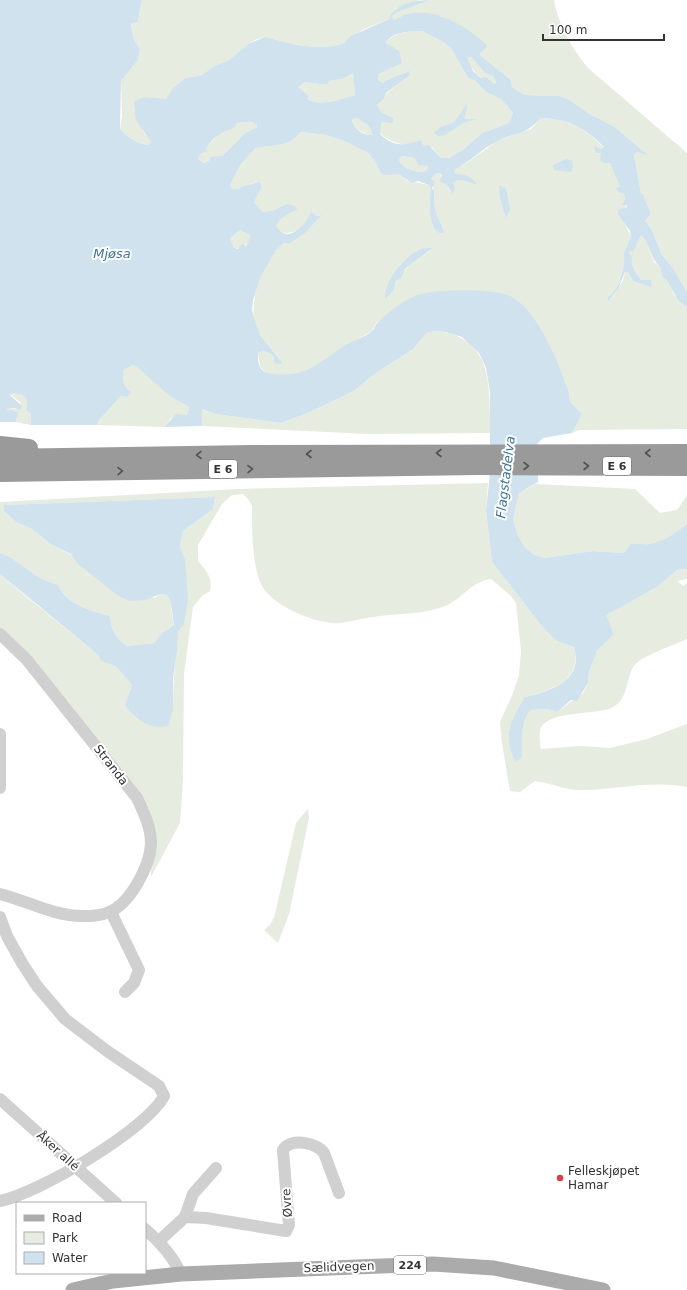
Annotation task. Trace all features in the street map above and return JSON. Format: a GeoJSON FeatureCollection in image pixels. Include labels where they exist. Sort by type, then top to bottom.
{"type":"FeatureCollection","features":[{"type":"Feature","properties":{"kind":"highway","name":"E 6"},"geometry":{"type":"LineString","coordinates":[[0,445],[56,451],[81,464]]}},
{"type":"Feature","properties":{"kind":"highway","name":"E 6"},"geometry":{"type":"LineString","coordinates":[[0,458],[81,464],[547,459],[687,453]]}},
{"type":"Feature","properties":{"kind":"highway","name":"E 6"},"geometry":{"type":"LineString","coordinates":[[547,459],[687,466]]}},
{"type":"Feature","properties":{"kind":"highway","name":"E 6"},"geometry":{"type":"LineString","coordinates":[[0,473],[81,464]]}},
{"type":"Feature","properties":{"kind":"highway","name":"E 6"},"geometry":{"type":"LineString","coordinates":[[0,484],[60,476],[81,464]]}},
{"type":"Feature","properties":{"kind":"main road","name":"Sælidvegen"},"geometry":{"type":"LineString","coordinates":[[73,1290],[119,1280],[181,1274],[433,1264],[494,1268],[604,1290]]}},
{"type":"Feature","properties":{"kind":"street","name":"Stranda"},"geometry":{"type":"LineString","coordinates":[[0,634],[27,660],[137,798],[146,817],[151,846],[143,874],[128,897],[111,912]]}},
{"type":"Feature","properties":{"kind":"street"},"geometry":{"type":"LineString","coordinates":[[0,734],[0,788]]}},
{"type":"Feature","properties":{"kind":"street"},"geometry":{"type":"LineString","coordinates":[[0,894],[61,914],[91,916],[111,912],[139,970],[134,983],[126,992]]}},
{"type":"Feature","properties":{"kind":"street"},"geometry":{"type":"LineString","coordinates":[[0,918],[7,936],[22,963],[37,986],[65,1018],[107,1051],[159,1086],[164,1096],[161,1103],[145,1119],[76,1168],[37,1188],[0,1201]]}},
{"type":"Feature","properties":{"kind":"street","name":"Åker allé"},"geometry":{"type":"LineString","coordinates":[[0,1099],[115,1202]]}},
{"type":"Feature","properties":{"kind":"street","name":"Øvre"},"geometry":{"type":"LineString","coordinates":[[185,1217],[206,1218],[286,1231],[289,1225],[283,1150],[288,1145],[315,1145],[320,1148],[324,1153],[339,1193]]}},
{"type":"Feature","properties":{"kind":"street"},"geometry":{"type":"LineString","coordinates":[[159,1241],[185,1217],[193,1194],[216,1168]]}},
{"type":"Feature","properties":{"kind":"street"},"geometry":{"type":"LineString","coordinates":[[146,1230],[159,1241],[175,1261],[181,1274]]}},
{"type":"Feature","properties":{"kind":"green space"},"geometry":{"type":"Polygon","coordinates":[[[142,0],[420,0],[395,9],[389,19],[364,29],[344,43],[334,46],[314,47],[297,45],[265,37],[255,40],[229,60],[214,66],[202,75],[185,78],[174,87],[167,100],[144,97],[143,131],[151,142],[150,145],[134,140],[120,129],[122,116],[121,81],[138,60],[140,49],[134,40],[131,24],[138,22],[142,0]]]}},
{"type":"Feature","properties":{"kind":"green space"},"geometry":{"type":"Polygon","coordinates":[[[431,0],[554,0],[562,28],[566,36],[588,68],[687,153],[687,292],[673,268],[662,255],[652,230],[645,221],[651,214],[643,194],[641,193],[634,155],[637,152],[647,154],[615,127],[588,113],[570,100],[560,96],[525,95],[512,87],[511,80],[480,55],[481,52],[465,29],[441,16],[394,20],[392,16],[408,6],[431,0]]]}},
{"type":"Feature","properties":{"kind":"green space"},"geometry":{"type":"Polygon","coordinates":[[[422,31],[445,43],[451,48],[468,78],[474,80],[486,92],[501,99],[513,113],[509,123],[482,133],[464,149],[449,158],[441,158],[432,147],[398,143],[385,138],[380,133],[380,123],[384,122],[382,113],[377,105],[384,99],[386,94],[397,85],[408,71],[383,83],[378,80],[377,77],[388,45],[386,43],[388,40],[402,33],[422,31]]]}},
{"type":"Feature","properties":{"kind":"green space"},"geometry":{"type":"Polygon","coordinates":[[[471,57],[485,73],[493,76],[496,81],[494,84],[485,80],[474,71],[466,58],[471,57]]]}},
{"type":"Feature","properties":{"kind":"green space"},"geometry":{"type":"Polygon","coordinates":[[[353,72],[355,95],[338,100],[324,102],[312,101],[307,99],[309,96],[297,87],[305,82],[327,85],[329,81],[342,79],[353,72]]]}},
{"type":"Feature","properties":{"kind":"green space"},"geometry":{"type":"Polygon","coordinates":[[[357,118],[369,126],[373,135],[371,136],[362,132],[354,126],[352,119],[357,118]]]}},
{"type":"Feature","properties":{"kind":"green space"},"geometry":{"type":"Polygon","coordinates":[[[541,118],[560,120],[576,126],[590,135],[604,148],[601,149],[597,146],[613,166],[620,186],[617,188],[618,192],[624,194],[627,208],[621,217],[631,236],[624,253],[624,264],[619,284],[611,300],[623,280],[625,272],[628,272],[633,281],[650,287],[651,280],[641,280],[633,266],[632,256],[629,254],[629,249],[633,251],[641,235],[647,243],[654,262],[661,268],[675,296],[687,307],[687,429],[579,430],[572,433],[582,414],[570,403],[569,391],[563,376],[531,315],[478,292],[441,292],[420,294],[377,322],[371,332],[349,343],[321,364],[302,372],[285,375],[267,374],[260,366],[258,353],[264,351],[273,355],[274,362],[281,361],[264,340],[256,326],[254,305],[259,281],[270,258],[277,250],[284,243],[314,224],[321,215],[317,216],[311,213],[301,229],[284,233],[276,227],[284,216],[296,210],[286,204],[274,210],[263,212],[254,202],[262,187],[258,181],[238,189],[232,189],[230,185],[241,164],[256,148],[286,143],[297,137],[301,132],[326,135],[344,141],[368,153],[375,161],[381,172],[398,174],[408,181],[429,185],[431,189],[432,225],[442,234],[445,234],[435,210],[434,191],[431,179],[435,174],[440,173],[443,183],[447,185],[453,194],[453,183],[455,181],[461,179],[476,184],[454,174],[454,170],[497,141],[531,129],[541,118]],[[434,247],[417,250],[400,265],[386,289],[394,290],[396,282],[404,270],[434,247]]]}},
{"type":"Feature","properties":{"kind":"green space"},"geometry":{"type":"Polygon","coordinates":[[[252,122],[257,125],[257,127],[245,133],[222,156],[204,163],[198,159],[200,154],[221,132],[227,131],[237,123],[252,122]]]}},
{"type":"Feature","properties":{"kind":"green space"},"geometry":{"type":"Polygon","coordinates":[[[402,156],[415,158],[428,166],[427,170],[420,172],[407,168],[399,160],[402,156]]]}},
{"type":"Feature","properties":{"kind":"green space"},"geometry":{"type":"Polygon","coordinates":[[[240,230],[251,236],[250,239],[243,247],[234,248],[230,238],[240,230]]]}},
{"type":"Feature","properties":{"kind":"green space"},"geometry":{"type":"Polygon","coordinates":[[[434,331],[454,335],[468,343],[478,353],[488,382],[490,398],[490,433],[368,434],[202,426],[201,409],[215,414],[281,423],[310,412],[354,391],[373,375],[413,349],[427,333],[434,331]]]}},
{"type":"Feature","properties":{"kind":"green space"},"geometry":{"type":"Polygon","coordinates":[[[133,365],[166,392],[189,407],[187,415],[171,418],[164,427],[97,425],[99,420],[121,396],[129,397],[122,378],[124,370],[133,365]]]}},
{"type":"Feature","properties":{"kind":"green space"},"geometry":{"type":"Polygon","coordinates":[[[13,393],[22,395],[27,400],[26,410],[31,414],[31,425],[16,422],[17,414],[6,408],[17,409],[21,403],[10,394],[13,393]]]}},
{"type":"Feature","properties":{"kind":"green space"},"geometry":{"type":"Polygon","coordinates":[[[488,483],[486,511],[492,562],[544,629],[557,641],[574,647],[576,658],[574,668],[563,682],[545,691],[525,697],[520,705],[512,720],[509,736],[509,744],[516,761],[522,757],[523,726],[527,715],[531,710],[548,709],[557,712],[583,693],[588,683],[589,672],[597,651],[614,634],[605,615],[657,587],[677,570],[687,569],[687,579],[677,581],[683,586],[687,583],[687,639],[650,655],[637,663],[633,667],[624,694],[618,704],[605,710],[572,714],[551,719],[544,724],[540,731],[540,742],[541,749],[581,746],[610,748],[647,739],[687,724],[687,787],[674,785],[647,785],[580,790],[535,781],[520,792],[510,791],[500,722],[519,675],[521,651],[516,603],[510,595],[491,579],[477,584],[455,601],[434,610],[365,618],[340,623],[320,621],[308,617],[285,607],[274,600],[261,584],[254,557],[252,506],[243,494],[232,495],[222,504],[198,545],[198,561],[208,574],[211,586],[210,591],[202,596],[193,607],[184,674],[183,778],[180,823],[151,877],[152,826],[0,629],[0,575],[98,655],[101,661],[116,665],[132,685],[128,699],[130,711],[137,719],[151,725],[173,711],[175,657],[185,567],[185,559],[180,547],[183,531],[213,509],[215,497],[3,505],[4,511],[16,522],[32,529],[52,545],[155,598],[161,594],[167,595],[171,606],[174,625],[162,633],[154,643],[127,646],[115,633],[110,616],[80,606],[62,592],[58,585],[40,578],[10,557],[0,553],[0,502],[238,489],[488,483]]]}},
{"type":"Feature","properties":{"kind":"green space"},"geometry":{"type":"Polygon","coordinates":[[[536,484],[635,489],[660,513],[677,510],[687,495],[687,524],[673,534],[659,541],[648,544],[630,544],[625,552],[593,551],[545,558],[533,554],[524,546],[518,536],[513,520],[519,493],[536,484]]]}},
{"type":"Feature","properties":{"kind":"green space"},"geometry":{"type":"Polygon","coordinates":[[[308,809],[309,818],[289,914],[278,943],[264,930],[270,925],[274,918],[296,823],[308,809]]]}},
{"type":"Feature","properties":{"kind":"water","name":"Mjøsa"},"geometry":{"type":"Polygon","coordinates":[[[0,0],[142,0],[138,22],[131,24],[134,40],[140,49],[138,60],[121,81],[120,129],[133,140],[149,145],[151,142],[136,120],[134,102],[144,97],[166,99],[174,87],[185,78],[202,75],[214,66],[229,60],[248,44],[265,37],[297,45],[314,47],[334,46],[344,43],[351,36],[389,19],[391,14],[400,6],[412,2],[430,0],[397,12],[392,16],[394,20],[408,14],[429,13],[461,25],[487,45],[480,55],[511,80],[512,87],[525,95],[560,96],[570,100],[588,113],[615,127],[648,155],[637,152],[634,155],[641,193],[643,194],[651,214],[645,221],[652,230],[662,255],[673,268],[687,292],[687,307],[678,300],[666,279],[662,276],[661,268],[657,264],[647,243],[641,235],[633,252],[630,250],[629,254],[632,256],[633,266],[641,280],[651,280],[652,285],[650,287],[633,281],[628,272],[625,272],[618,289],[608,301],[608,297],[619,284],[624,264],[624,253],[631,236],[630,231],[617,213],[619,209],[627,208],[627,205],[622,205],[625,200],[624,194],[618,192],[616,188],[620,186],[610,163],[604,163],[600,160],[601,153],[596,153],[594,146],[601,149],[604,147],[597,140],[576,126],[560,120],[541,118],[525,131],[492,144],[454,170],[455,174],[467,176],[477,184],[461,180],[455,181],[453,183],[455,188],[453,194],[447,185],[439,181],[442,176],[440,173],[435,174],[431,179],[435,182],[432,188],[434,191],[435,210],[445,234],[439,233],[432,223],[430,216],[431,189],[429,185],[418,181],[412,183],[398,174],[385,175],[381,173],[375,161],[368,153],[344,141],[326,135],[301,132],[297,137],[286,143],[256,148],[241,164],[230,185],[232,189],[238,189],[259,181],[262,187],[254,202],[263,212],[274,210],[286,204],[295,206],[297,210],[285,216],[276,226],[286,234],[296,231],[301,227],[311,212],[317,216],[322,215],[305,233],[290,243],[284,243],[276,250],[261,276],[253,300],[252,310],[261,336],[281,361],[281,364],[274,362],[273,355],[264,351],[258,353],[259,365],[265,372],[273,374],[297,373],[307,370],[349,343],[369,334],[378,322],[391,310],[417,295],[464,290],[502,293],[510,296],[529,312],[538,324],[559,365],[569,391],[571,403],[582,414],[572,433],[543,438],[537,444],[538,482],[519,493],[513,520],[518,536],[524,546],[533,554],[545,558],[593,551],[620,553],[625,552],[630,544],[648,544],[664,539],[687,524],[687,569],[677,570],[657,587],[606,615],[614,634],[597,651],[589,672],[588,683],[577,701],[571,700],[557,712],[548,709],[531,710],[527,715],[523,726],[522,757],[516,762],[509,744],[509,736],[512,720],[520,705],[525,697],[545,691],[563,682],[570,676],[574,668],[576,658],[574,647],[557,641],[544,629],[492,562],[486,511],[490,473],[490,392],[486,368],[479,353],[462,337],[445,332],[434,331],[427,333],[413,349],[373,375],[354,391],[310,412],[281,423],[215,414],[202,409],[202,426],[164,427],[176,414],[187,415],[189,407],[168,394],[133,365],[124,370],[123,373],[125,385],[131,392],[128,397],[121,396],[99,420],[97,425],[31,425],[31,414],[26,410],[27,400],[22,395],[13,393],[10,395],[22,406],[20,410],[14,408],[6,409],[18,412],[16,422],[0,422],[0,0]],[[412,31],[392,36],[386,43],[399,51],[402,63],[378,74],[378,80],[383,83],[392,77],[409,71],[410,75],[386,93],[384,99],[377,105],[382,113],[393,118],[392,123],[381,123],[380,134],[389,141],[399,144],[409,144],[420,140],[424,146],[429,145],[441,158],[449,158],[464,149],[482,133],[509,123],[513,113],[501,99],[486,92],[474,80],[468,78],[451,48],[445,43],[422,31],[412,31]],[[471,57],[467,58],[473,71],[481,78],[486,77],[494,84],[496,82],[493,76],[485,73],[471,57]],[[353,73],[342,79],[329,81],[327,85],[305,82],[298,87],[309,96],[307,99],[318,102],[331,102],[355,95],[353,73]],[[357,118],[352,119],[357,129],[363,133],[373,135],[369,126],[357,118]],[[252,122],[237,123],[234,128],[221,133],[215,138],[206,148],[207,151],[200,154],[198,159],[204,163],[209,161],[211,157],[222,156],[245,133],[257,127],[257,125],[252,122]],[[402,156],[399,160],[411,170],[420,172],[427,170],[428,166],[418,165],[415,158],[402,156]],[[240,230],[230,238],[234,248],[238,249],[242,244],[246,246],[251,236],[240,230]]]}},
{"type":"Feature","properties":{"kind":"water"},"geometry":{"type":"Polygon","coordinates":[[[468,103],[464,119],[476,119],[463,123],[445,135],[438,136],[434,133],[441,127],[454,122],[468,103]]]}},
{"type":"Feature","properties":{"kind":"water"},"geometry":{"type":"Polygon","coordinates":[[[567,159],[572,161],[573,167],[571,172],[554,170],[553,165],[567,159]]]}},
{"type":"Feature","properties":{"kind":"water"},"geometry":{"type":"Polygon","coordinates":[[[499,185],[506,188],[510,209],[506,218],[500,198],[499,185]]]}},
{"type":"Feature","properties":{"kind":"water"},"geometry":{"type":"Polygon","coordinates":[[[434,247],[405,269],[401,278],[396,281],[394,290],[385,299],[387,286],[395,272],[405,260],[418,250],[434,247]]]}},
{"type":"Feature","properties":{"kind":"water"},"geometry":{"type":"Polygon","coordinates":[[[215,497],[213,509],[183,531],[180,547],[185,559],[188,598],[184,624],[178,631],[173,678],[173,711],[168,726],[155,727],[138,719],[125,705],[132,685],[116,666],[101,661],[98,655],[0,575],[0,553],[10,557],[40,578],[58,585],[62,592],[73,602],[87,609],[110,616],[115,633],[127,646],[154,643],[162,633],[174,625],[171,606],[167,595],[161,594],[145,600],[129,601],[117,595],[78,564],[71,554],[52,545],[32,529],[16,522],[4,511],[3,505],[215,497]]]}},
{"type":"Feature","properties":{"kind":"place","name":"Felleskjøpet Hamar"},"geometry":{"type":"Point","coordinates":[560,1178]}},
{"type":"Feature","properties":{"kind":"water label","name":"Flagstadelva"},"geometry":{"type":"Point","coordinates":[505,477]}}]}
